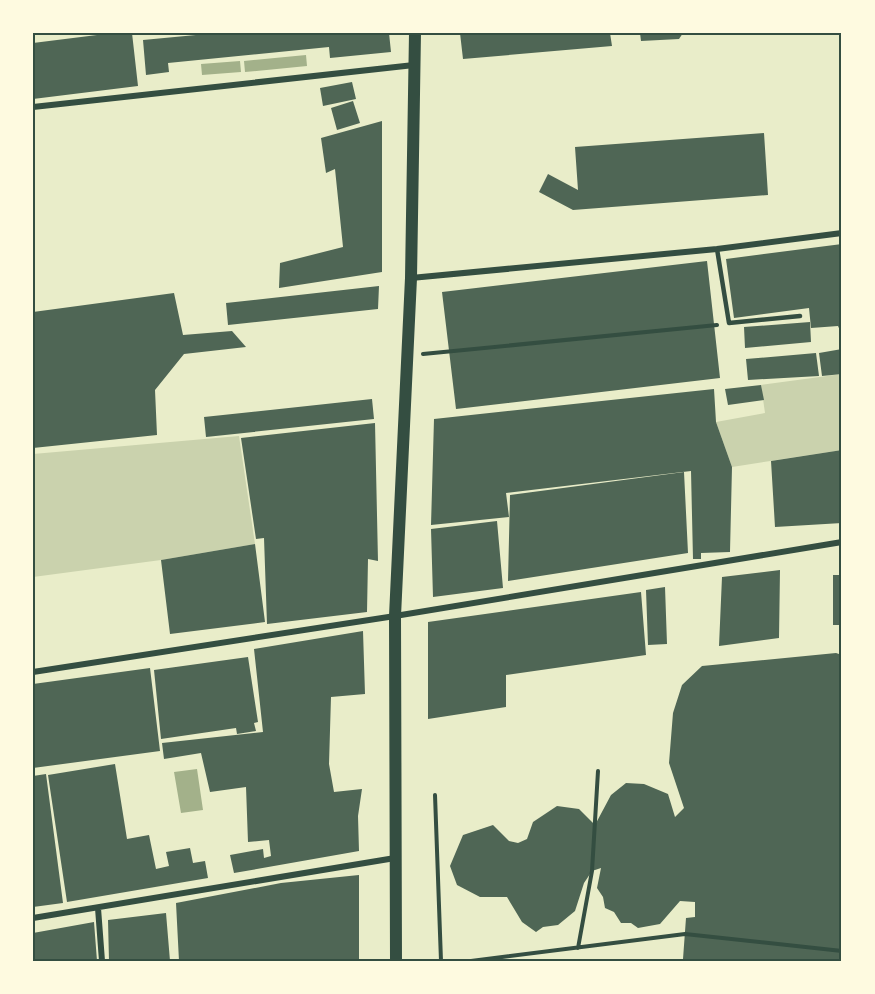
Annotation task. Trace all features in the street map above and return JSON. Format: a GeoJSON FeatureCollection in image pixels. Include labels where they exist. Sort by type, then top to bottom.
{"type":"FeatureCollection","features":[{"type":"Feature","properties":{"kind":"main road"},"geometry":{"type":"LineString","coordinates":[[396,961],[395,616],[411,278],[415,33]]}},
{"type":"Feature","properties":{"kind":"street"},"geometry":{"type":"LineString","coordinates":[[33,107],[414,65]]}},
{"type":"Feature","properties":{"kind":"street"},"geometry":{"type":"LineString","coordinates":[[411,278],[717,249],[842,233]]}},
{"type":"Feature","properties":{"kind":"street"},"geometry":{"type":"LineString","coordinates":[[33,672],[395,616],[842,542]]}},
{"type":"Feature","properties":{"kind":"street"},"geometry":{"type":"LineString","coordinates":[[33,918],[396,858]]}},
{"type":"Feature","properties":{"kind":"street"},"geometry":{"type":"LineString","coordinates":[[98,908],[102,961]]}},
{"type":"Feature","properties":{"kind":"lane"},"geometry":{"type":"LineString","coordinates":[[717,249],[729,323],[800,316]]}},
{"type":"Feature","properties":{"kind":"path"},"geometry":{"type":"LineString","coordinates":[[406,355],[729,323]]}},
{"type":"Feature","properties":{"kind":"path"},"geometry":{"type":"LineString","coordinates":[[578,948],[592,871],[598,771]]}},
{"type":"Feature","properties":{"kind":"path"},"geometry":{"type":"LineString","coordinates":[[435,795],[441,961]]}},
{"type":"Feature","properties":{"kind":"path"},"geometry":{"type":"LineString","coordinates":[[471,961],[685,934],[842,951]]}},
{"type":"Feature","properties":{"kind":"shaded area"},"geometry":{"type":"Polygon","coordinates":[[[306,55],[307,66],[245,72],[244,61],[306,55]]]}},
{"type":"Feature","properties":{"kind":"shaded area"},"geometry":{"type":"Polygon","coordinates":[[[240,61],[241,72],[202,75],[201,64],[240,61]]]}},
{"type":"Feature","properties":{"kind":"shaded area"},"geometry":{"type":"Polygon","coordinates":[[[842,374],[842,450],[732,467],[716,422],[765,413],[761,385],[842,374]]]}},
{"type":"Feature","properties":{"kind":"shaded area"},"geometry":{"type":"Polygon","coordinates":[[[239,436],[255,544],[161,560],[33,577],[33,454],[239,436]]]}},
{"type":"Feature","properties":{"kind":"shaded area"},"geometry":{"type":"Polygon","coordinates":[[[197,769],[203,810],[181,813],[174,772],[197,769]]]}},
{"type":"Feature","properties":{"kind":"building"},"geometry":{"type":"Polygon","coordinates":[[[113,33],[132,33],[138,86],[33,99],[33,43],[113,33]]]}},
{"type":"Feature","properties":{"kind":"building"},"geometry":{"type":"Polygon","coordinates":[[[217,33],[389,33],[391,52],[330,58],[329,47],[168,63],[169,72],[146,75],[143,40],[217,33]]]}},
{"type":"Feature","properties":{"kind":"building"},"geometry":{"type":"Polygon","coordinates":[[[460,33],[610,33],[612,46],[463,59],[460,33]]]}},
{"type":"Feature","properties":{"kind":"building"},"geometry":{"type":"Polygon","coordinates":[[[640,33],[683,33],[679,39],[641,41],[640,33]]]}},
{"type":"Feature","properties":{"kind":"building"},"geometry":{"type":"Polygon","coordinates":[[[352,82],[356,99],[323,106],[320,88],[352,82]]]}},
{"type":"Feature","properties":{"kind":"building"},"geometry":{"type":"Polygon","coordinates":[[[353,101],[360,123],[337,130],[331,108],[353,101]]]}},
{"type":"Feature","properties":{"kind":"building"},"geometry":{"type":"Polygon","coordinates":[[[382,121],[382,272],[279,288],[280,263],[343,247],[335,169],[326,173],[321,138],[382,121]]]}},
{"type":"Feature","properties":{"kind":"building"},"geometry":{"type":"Polygon","coordinates":[[[764,133],[768,195],[573,210],[539,192],[548,174],[578,190],[575,147],[764,133]]]}},
{"type":"Feature","properties":{"kind":"building"},"geometry":{"type":"Polygon","coordinates":[[[842,244],[842,335],[838,326],[811,328],[809,308],[734,318],[726,259],[842,244]]]}},
{"type":"Feature","properties":{"kind":"building"},"geometry":{"type":"Polygon","coordinates":[[[707,261],[720,378],[456,409],[442,292],[707,261]]]}},
{"type":"Feature","properties":{"kind":"building"},"geometry":{"type":"Polygon","coordinates":[[[379,286],[378,309],[228,325],[226,303],[379,286]]]}},
{"type":"Feature","properties":{"kind":"building"},"geometry":{"type":"Polygon","coordinates":[[[174,293],[183,335],[232,331],[246,347],[184,354],[155,390],[157,435],[33,448],[33,312],[174,293]]]}},
{"type":"Feature","properties":{"kind":"building"},"geometry":{"type":"Polygon","coordinates":[[[810,322],[811,342],[745,348],[744,327],[810,322]]]}},
{"type":"Feature","properties":{"kind":"building"},"geometry":{"type":"Polygon","coordinates":[[[842,349],[842,374],[822,376],[819,353],[842,349]]]}},
{"type":"Feature","properties":{"kind":"building"},"geometry":{"type":"Polygon","coordinates":[[[816,353],[819,376],[748,380],[746,359],[816,353]]]}},
{"type":"Feature","properties":{"kind":"building"},"geometry":{"type":"Polygon","coordinates":[[[761,385],[764,400],[728,405],[725,389],[761,385]]]}},
{"type":"Feature","properties":{"kind":"building"},"geometry":{"type":"Polygon","coordinates":[[[714,389],[716,422],[732,467],[730,552],[701,553],[701,559],[693,559],[691,471],[506,493],[509,517],[431,525],[434,419],[714,389]]]}},
{"type":"Feature","properties":{"kind":"building"},"geometry":{"type":"Polygon","coordinates":[[[372,399],[374,419],[206,437],[204,417],[372,399]]]}},
{"type":"Feature","properties":{"kind":"building"},"geometry":{"type":"Polygon","coordinates":[[[375,423],[378,561],[368,559],[367,612],[267,624],[264,538],[256,539],[241,438],[375,423]]]}},
{"type":"Feature","properties":{"kind":"building"},"geometry":{"type":"Polygon","coordinates":[[[842,450],[842,523],[775,527],[771,461],[842,450]]]}},
{"type":"Feature","properties":{"kind":"building"},"geometry":{"type":"Polygon","coordinates":[[[684,472],[688,553],[508,581],[510,495],[684,472]]]}},
{"type":"Feature","properties":{"kind":"building"},"geometry":{"type":"Polygon","coordinates":[[[497,521],[503,588],[433,597],[431,529],[497,521]]]}},
{"type":"Feature","properties":{"kind":"building"},"geometry":{"type":"Polygon","coordinates":[[[255,544],[265,622],[170,634],[161,560],[255,544]]]}},
{"type":"Feature","properties":{"kind":"building"},"geometry":{"type":"Polygon","coordinates":[[[839,558],[842,558],[842,625],[833,625],[833,575],[839,575],[839,558]]]}},
{"type":"Feature","properties":{"kind":"building"},"geometry":{"type":"Polygon","coordinates":[[[780,570],[779,638],[719,646],[722,577],[780,570]]]}},
{"type":"Feature","properties":{"kind":"building"},"geometry":{"type":"Polygon","coordinates":[[[665,587],[667,644],[648,645],[646,590],[665,587]]]}},
{"type":"Feature","properties":{"kind":"building"},"geometry":{"type":"Polygon","coordinates":[[[641,592],[646,655],[506,675],[506,707],[428,719],[428,622],[641,592]]]}},
{"type":"Feature","properties":{"kind":"building"},"geometry":{"type":"Polygon","coordinates":[[[363,631],[365,694],[331,697],[329,764],[334,792],[362,789],[358,816],[359,851],[234,873],[230,855],[263,849],[264,858],[271,856],[269,840],[248,842],[246,787],[210,792],[201,753],[164,759],[162,743],[263,732],[254,649],[363,631]]]}},
{"type":"Feature","properties":{"kind":"building"},"geometry":{"type":"Polygon","coordinates":[[[836,653],[842,655],[842,961],[683,959],[686,918],[695,917],[695,902],[680,901],[660,924],[638,928],[631,923],[621,923],[614,912],[605,908],[603,897],[597,888],[601,868],[592,871],[584,883],[575,911],[558,925],[543,927],[536,932],[522,922],[507,897],[480,897],[457,885],[450,866],[463,835],[493,825],[509,841],[518,843],[527,839],[533,822],[557,806],[579,809],[595,825],[611,795],[626,783],[644,784],[668,794],[675,817],[684,808],[669,763],[673,713],[682,685],[702,666],[836,653]]]}},
{"type":"Feature","properties":{"kind":"building"},"geometry":{"type":"Polygon","coordinates":[[[248,657],[258,722],[254,723],[256,731],[237,734],[236,728],[161,739],[154,670],[248,657]]]}},
{"type":"Feature","properties":{"kind":"building"},"geometry":{"type":"Polygon","coordinates":[[[150,668],[160,751],[33,768],[33,684],[150,668]]]}},
{"type":"Feature","properties":{"kind":"building"},"geometry":{"type":"Polygon","coordinates":[[[115,764],[127,839],[149,835],[156,869],[169,866],[166,852],[190,848],[193,863],[205,861],[208,878],[67,902],[48,775],[115,764]]]}},
{"type":"Feature","properties":{"kind":"building"},"geometry":{"type":"Polygon","coordinates":[[[46,774],[63,903],[33,907],[33,776],[46,774]]]}},
{"type":"Feature","properties":{"kind":"building"},"geometry":{"type":"Polygon","coordinates":[[[359,875],[359,961],[179,961],[176,903],[281,883],[359,875]]]}},
{"type":"Feature","properties":{"kind":"building"},"geometry":{"type":"Polygon","coordinates":[[[166,913],[170,961],[109,961],[108,920],[166,913]]]}},
{"type":"Feature","properties":{"kind":"building"},"geometry":{"type":"Polygon","coordinates":[[[94,922],[97,961],[33,961],[33,933],[94,922]]]}}]}
